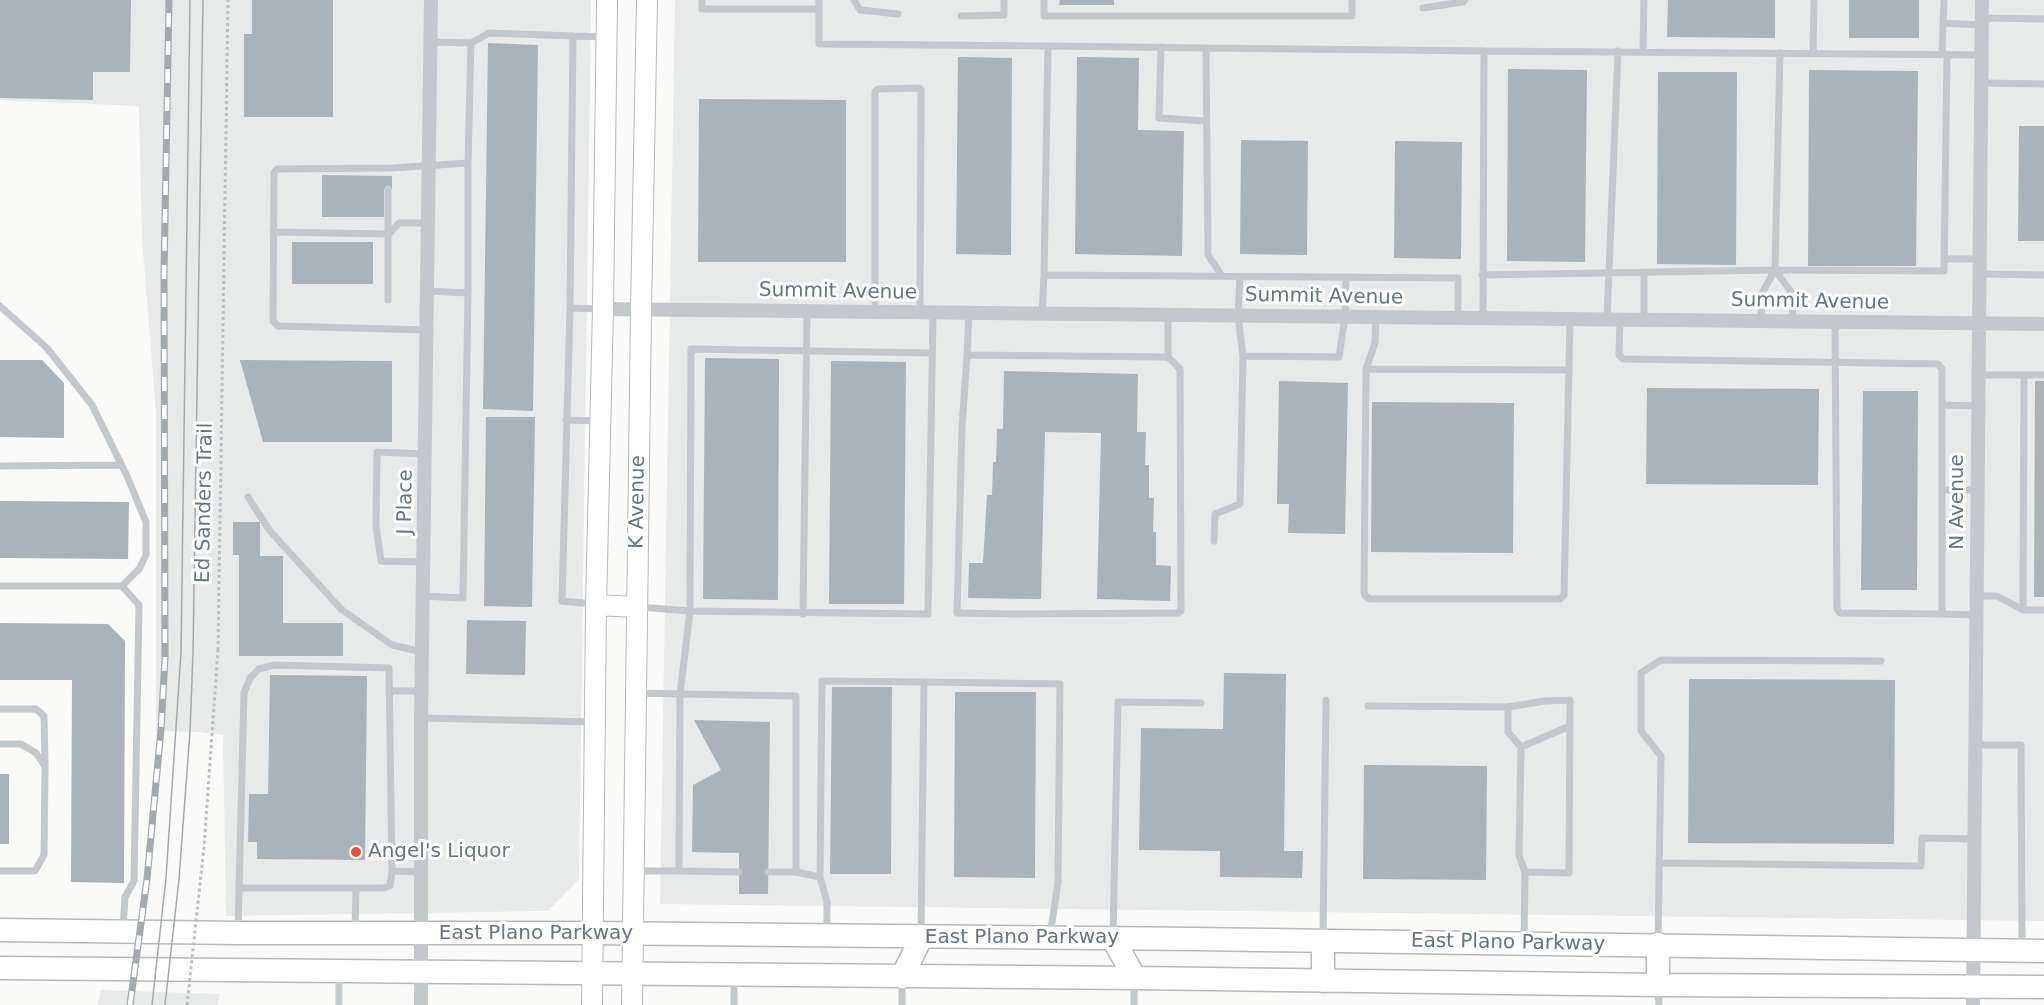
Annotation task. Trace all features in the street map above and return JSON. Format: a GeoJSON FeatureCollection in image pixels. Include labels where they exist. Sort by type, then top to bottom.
{"type":"FeatureCollection","features":[{"type":"Feature","properties":{"kind":"main road","name":"K Avenue"},"geometry":{"type":"LineString","coordinates":[[592,1005],[606,0]]}},
{"type":"Feature","properties":{"kind":"main road","name":"K Avenue"},"geometry":{"type":"LineString","coordinates":[[632,1005],[636,606],[647,0]]}},
{"type":"Feature","properties":{"kind":"main road"},"geometry":{"type":"LineString","coordinates":[[596,605],[636,606]]}},
{"type":"Feature","properties":{"kind":"main road","name":"East Plano Parkway"},"geometry":{"type":"LineString","coordinates":[[0,930],[593,933],[1658,944],[2033,951]]}},
{"type":"Feature","properties":{"kind":"main road"},"geometry":{"type":"LineString","coordinates":[[902,977],[921,938]]}},
{"type":"Feature","properties":{"kind":"main road"},"geometry":{"type":"LineString","coordinates":[[1113,939],[1135,978]]}},
{"type":"Feature","properties":{"kind":"main road"},"geometry":{"type":"LineString","coordinates":[[1323,941],[1323,981]]}},
{"type":"Feature","properties":{"kind":"main road"},"geometry":{"type":"LineString","coordinates":[[1658,944],[1658,995]]}},
{"type":"Feature","properties":{"kind":"main road","name":"East Plano Parkway"},"geometry":{"type":"LineString","coordinates":[[0,968],[1323,981],[1658,995],[1973,996],[2044,987]]}},
{"type":"Feature","properties":{"kind":"street","name":"J Place"},"geometry":{"type":"LineString","coordinates":[[421,1005],[420,872],[430,0]]}},
{"type":"Feature","properties":{"kind":"street","name":"N Avenue"},"geometry":{"type":"LineString","coordinates":[[1973,996],[1982,0]]}},
{"type":"Feature","properties":{"kind":"street","name":"Summit Avenue"},"geometry":{"type":"LineString","coordinates":[[603,309],[2044,324]]}},
{"type":"Feature","properties":{"kind":"lane"},"geometry":{"type":"LineString","coordinates":[[702,0],[702,9],[819,9]]}},
{"type":"Feature","properties":{"kind":"lane"},"geometry":{"type":"LineString","coordinates":[[819,0],[819,44],[1982,55]]}},
{"type":"Feature","properties":{"kind":"lane"},"geometry":{"type":"LineString","coordinates":[[854,0],[860,10],[898,14]]}},
{"type":"Feature","properties":{"kind":"lane"},"geometry":{"type":"LineString","coordinates":[[962,16],[1004,15],[1004,0]]}},
{"type":"Feature","properties":{"kind":"lane"},"geometry":{"type":"LineString","coordinates":[[1044,0],[1044,16],[1352,16],[1352,0]]}},
{"type":"Feature","properties":{"kind":"lane"},"geometry":{"type":"LineString","coordinates":[[1424,8],[1465,0]]}},
{"type":"Feature","properties":{"kind":"lane"},"geometry":{"type":"LineString","coordinates":[[1643,51],[1644,0]]}},
{"type":"Feature","properties":{"kind":"lane"},"geometry":{"type":"LineString","coordinates":[[1813,54],[1814,0]]}},
{"type":"Feature","properties":{"kind":"lane"},"geometry":{"type":"LineString","coordinates":[[1482,275],[1775,270],[1944,271],[1944,0]]}},
{"type":"Feature","properties":{"kind":"lane"},"geometry":{"type":"LineString","coordinates":[[1943,23],[2044,19]]}},
{"type":"Feature","properties":{"kind":"lane"},"geometry":{"type":"LineString","coordinates":[[430,42],[471,43],[489,33],[606,37]]}},
{"type":"Feature","properties":{"kind":"lane"},"geometry":{"type":"LineString","coordinates":[[573,36],[570,308],[562,601],[596,605]]}},
{"type":"Feature","properties":{"kind":"lane"},"geometry":{"type":"LineString","coordinates":[[423,597],[463,598],[471,43]]}},
{"type":"Feature","properties":{"kind":"lane"},"geometry":{"type":"LineString","coordinates":[[1042,314],[1048,46]]}},
{"type":"Feature","properties":{"kind":"lane"},"geometry":{"type":"LineString","coordinates":[[1161,47],[1159,118],[1206,121]]}},
{"type":"Feature","properties":{"kind":"lane"},"geometry":{"type":"LineString","coordinates":[[1206,48],[1208,255],[1222,276]]}},
{"type":"Feature","properties":{"kind":"lane"},"geometry":{"type":"LineString","coordinates":[[1483,318],[1484,51]]}},
{"type":"Feature","properties":{"kind":"lane"},"geometry":{"type":"LineString","coordinates":[[1618,51],[1610,272],[1619,355],[1623,359],[1938,364],[1942,369],[1942,614]]}},
{"type":"Feature","properties":{"kind":"lane"},"geometry":{"type":"LineString","coordinates":[[1761,321],[1762,293],[1775,270],[1780,53]]}},
{"type":"Feature","properties":{"kind":"lane"},"geometry":{"type":"LineString","coordinates":[[1981,83],[2044,84]]}},
{"type":"Feature","properties":{"kind":"lane"},"geometry":{"type":"LineString","coordinates":[[636,606],[690,611],[928,615],[932,353],[927,313],[921,90],[919,88],[878,89],[875,92],[875,312]]}},
{"type":"Feature","properties":{"kind":"lane"},"geometry":{"type":"LineString","coordinates":[[428,330],[278,326],[273,321],[274,173],[277,170],[388,172],[468,163]]}},
{"type":"Feature","properties":{"kind":"lane"},"geometry":{"type":"LineString","coordinates":[[388,189],[388,300]]}},
{"type":"Feature","properties":{"kind":"lane"},"geometry":{"type":"LineString","coordinates":[[273,232],[389,234],[399,224],[428,223]]}},
{"type":"Feature","properties":{"kind":"lane"},"geometry":{"type":"LineString","coordinates":[[1944,259],[1979,259]]}},
{"type":"Feature","properties":{"kind":"lane"},"geometry":{"type":"LineString","coordinates":[[1775,270],[1792,293],[1793,321]]}},
{"type":"Feature","properties":{"kind":"lane"},"geometry":{"type":"LineString","coordinates":[[1644,272],[1644,320]]}},
{"type":"Feature","properties":{"kind":"lane"},"geometry":{"type":"LineString","coordinates":[[1979,274],[2044,274]]}},
{"type":"Feature","properties":{"kind":"lane"},"geometry":{"type":"LineString","coordinates":[[1044,275],[1458,278],[1458,318]]}},
{"type":"Feature","properties":{"kind":"lane"},"geometry":{"type":"LineString","coordinates":[[1214,541],[1215,514],[1240,504],[1244,356],[1238,316],[1240,277]]}},
{"type":"Feature","properties":{"kind":"lane"},"geometry":{"type":"LineString","coordinates":[[1244,356],[1339,357],[1345,317],[1346,277]]}},
{"type":"Feature","properties":{"kind":"lane"},"geometry":{"type":"LineString","coordinates":[[427,291],[468,293]]}},
{"type":"Feature","properties":{"kind":"lane"},"geometry":{"type":"LineString","coordinates":[[0,306],[47,348],[92,405],[146,522],[146,555],[139,569],[122,586],[0,586]]}},
{"type":"Feature","properties":{"kind":"lane"},"geometry":{"type":"LineString","coordinates":[[570,308],[603,309]]}},
{"type":"Feature","properties":{"kind":"lane"},"geometry":{"type":"LineString","coordinates":[[803,614],[807,312]]}},
{"type":"Feature","properties":{"kind":"lane"},"geometry":{"type":"LineString","coordinates":[[968,355],[1168,357],[1180,369],[1181,611],[1178,613],[957,613],[962,427],[969,313]]}},
{"type":"Feature","properties":{"kind":"lane"},"geometry":{"type":"LineString","coordinates":[[1168,315],[1168,357]]}},
{"type":"Feature","properties":{"kind":"lane"},"geometry":{"type":"LineString","coordinates":[[1376,317],[1376,343],[1366,369],[1364,590],[1365,596],[1370,599],[1560,599],[1564,595],[1570,319]]}},
{"type":"Feature","properties":{"kind":"lane"},"geometry":{"type":"LineString","coordinates":[[1835,322],[1837,609],[1840,613],[1977,615]]}},
{"type":"Feature","properties":{"kind":"lane"},"geometry":{"type":"LineString","coordinates":[[679,871],[680,694],[690,611],[692,349],[932,353]]}},
{"type":"Feature","properties":{"kind":"lane"},"geometry":{"type":"LineString","coordinates":[[1366,369],[1569,370]]}},
{"type":"Feature","properties":{"kind":"lane"},"geometry":{"type":"LineString","coordinates":[[1978,375],[2044,375]]}},
{"type":"Feature","properties":{"kind":"lane"},"geometry":{"type":"LineString","coordinates":[[2023,610],[2024,375]]}},
{"type":"Feature","properties":{"kind":"lane"},"geometry":{"type":"LineString","coordinates":[[1942,405],[1978,406]]}},
{"type":"Feature","properties":{"kind":"lane"},"geometry":{"type":"LineString","coordinates":[[566,420],[600,421]]}},
{"type":"Feature","properties":{"kind":"lane"},"geometry":{"type":"LineString","coordinates":[[424,562],[381,561],[376,526],[376,484],[377,452],[426,454]]}},
{"type":"Feature","properties":{"kind":"lane"},"geometry":{"type":"LineString","coordinates":[[0,466],[121,465]]}},
{"type":"Feature","properties":{"kind":"lane"},"geometry":{"type":"LineString","coordinates":[[1942,490],[1978,490]]}},
{"type":"Feature","properties":{"kind":"lane"},"geometry":{"type":"LineString","coordinates":[[248,497],[270,531],[341,609],[392,645],[422,652]]}},
{"type":"Feature","properties":{"kind":"lane"},"geometry":{"type":"LineString","coordinates":[[122,586],[138,605],[134,881],[125,897],[123,932]]}},
{"type":"Feature","properties":{"kind":"lane"},"geometry":{"type":"LineString","coordinates":[[1977,596],[1997,596],[2023,610],[2044,610]]}},
{"type":"Feature","properties":{"kind":"lane"},"geometry":{"type":"LineString","coordinates":[[1658,944],[1661,756],[1641,731],[1641,673],[1661,660],[1881,660]]}},
{"type":"Feature","properties":{"kind":"lane"},"geometry":{"type":"LineString","coordinates":[[238,933],[239,888],[244,693],[250,678],[259,669],[273,665],[389,669],[392,871],[390,886],[239,888]]}},
{"type":"Feature","properties":{"kind":"lane"},"geometry":{"type":"LineString","coordinates":[[828,936],[827,902],[819,877],[822,681],[1060,684],[1058,882],[1050,938]]}},
{"type":"Feature","properties":{"kind":"lane"},"geometry":{"type":"LineString","coordinates":[[921,938],[924,682]]}},
{"type":"Feature","properties":{"kind":"lane"},"geometry":{"type":"LineString","coordinates":[[389,691],[422,691]]}},
{"type":"Feature","properties":{"kind":"lane"},"geometry":{"type":"LineString","coordinates":[[635,693],[796,696],[796,872]]}},
{"type":"Feature","properties":{"kind":"lane"},"geometry":{"type":"LineString","coordinates":[[1323,941],[1326,700]]}},
{"type":"Feature","properties":{"kind":"lane"},"geometry":{"type":"LineString","coordinates":[[1368,706],[1508,707],[1545,701],[1570,700],[1569,873],[1525,872]]}},
{"type":"Feature","properties":{"kind":"lane"},"geometry":{"type":"LineString","coordinates":[[1113,939],[1118,702],[1201,703]]}},
{"type":"Feature","properties":{"kind":"lane"},"geometry":{"type":"LineString","coordinates":[[1508,707],[1509,732],[1521,747],[1519,855],[1525,872],[1524,943]]}},
{"type":"Feature","properties":{"kind":"lane"},"geometry":{"type":"LineString","coordinates":[[0,709],[36,709],[44,716],[45,766],[44,855],[35,871],[0,871]]}},
{"type":"Feature","properties":{"kind":"lane"},"geometry":{"type":"LineString","coordinates":[[422,718],[595,722]]}},
{"type":"Feature","properties":{"kind":"lane"},"geometry":{"type":"LineString","coordinates":[[1521,747],[1570,726]]}},
{"type":"Feature","properties":{"kind":"lane"},"geometry":{"type":"LineString","coordinates":[[0,744],[21,744],[36,753],[45,766]]}},
{"type":"Feature","properties":{"kind":"lane"},"geometry":{"type":"LineString","coordinates":[[1976,745],[2021,745],[2033,951]]}},
{"type":"Feature","properties":{"kind":"lane"},"geometry":{"type":"LineString","coordinates":[[1660,863],[1921,866],[1922,838],[1974,839]]}},
{"type":"Feature","properties":{"kind":"lane"},"geometry":{"type":"LineString","coordinates":[[392,871],[420,872]]}},
{"type":"Feature","properties":{"kind":"lane"},"geometry":{"type":"LineString","coordinates":[[633,871],[739,872]]}},
{"type":"Feature","properties":{"kind":"lane"},"geometry":{"type":"LineString","coordinates":[[768,872],[796,872],[819,877]]}},
{"type":"Feature","properties":{"kind":"lane"},"geometry":{"type":"LineString","coordinates":[[355,932],[356,888]]}},
{"type":"Feature","properties":{"kind":"lane"},"geometry":{"type":"LineString","coordinates":[[339,971],[339,1005]]}},
{"type":"Feature","properties":{"kind":"lane"},"geometry":{"type":"LineString","coordinates":[[734,1005],[735,976]]}},
{"type":"Feature","properties":{"kind":"lane"},"geometry":{"type":"LineString","coordinates":[[902,977],[902,1005]]}},
{"type":"Feature","properties":{"kind":"lane"},"geometry":{"type":"LineString","coordinates":[[1134,1005],[1135,978]]}},
{"type":"Feature","properties":{"kind":"path","name":"Ed Sanders Trail"},"geometry":{"type":"LineString","coordinates":[[187,1005],[204,847],[218,651],[228,0]]}},
{"type":"Feature","properties":{"kind":"shaded area"},"geometry":{"type":"Polygon","coordinates":[[[0,0],[591,0],[579,879],[548,911],[226,916],[223,735],[156,731],[156,412],[142,238],[139,106],[0,100],[0,0]]]}},
{"type":"Feature","properties":{"kind":"shaded area"},"geometry":{"type":"Polygon","coordinates":[[[675,0],[2044,0],[2044,921],[660,904],[675,0]]]}},
{"type":"Feature","properties":{"kind":"shaded area"},"geometry":{"type":"Polygon","coordinates":[[[101,990],[220,994],[218,1005],[98,1005],[101,990]]]}},
{"type":"Feature","properties":{"kind":"building"},"geometry":{"type":"Polygon","coordinates":[[[0,0],[131,0],[130,72],[93,72],[93,100],[0,98],[0,0]]]}},
{"type":"Feature","properties":{"kind":"building"},"geometry":{"type":"Polygon","coordinates":[[[252,0],[333,0],[333,117],[244,117],[244,34],[252,34],[252,0]]]}},
{"type":"Feature","properties":{"kind":"building"},"geometry":{"type":"Polygon","coordinates":[[[1060,0],[1114,0],[1114,5],[1059,5],[1060,0]]]}},
{"type":"Feature","properties":{"kind":"building"},"geometry":{"type":"Polygon","coordinates":[[[1668,0],[1775,0],[1775,38],[1667,37],[1668,0]]]}},
{"type":"Feature","properties":{"kind":"building"},"geometry":{"type":"Polygon","coordinates":[[[1849,0],[1919,0],[1919,38],[1849,38],[1849,0]]]}},
{"type":"Feature","properties":{"kind":"building"},"geometry":{"type":"Polygon","coordinates":[[[488,43],[538,45],[533,411],[483,409],[488,43]]]}},
{"type":"Feature","properties":{"kind":"building"},"geometry":{"type":"Polygon","coordinates":[[[958,57],[1012,58],[1011,255],[956,254],[958,57]]]}},
{"type":"Feature","properties":{"kind":"building"},"geometry":{"type":"Polygon","coordinates":[[[1077,57],[1139,58],[1138,130],[1184,131],[1182,256],[1075,254],[1077,57]]]}},
{"type":"Feature","properties":{"kind":"building"},"geometry":{"type":"Polygon","coordinates":[[[1508,69],[1587,70],[1585,262],[1507,261],[1508,69]]]}},
{"type":"Feature","properties":{"kind":"building"},"geometry":{"type":"Polygon","coordinates":[[[1809,70],[1918,71],[1916,266],[1808,266],[1809,70]]]}},
{"type":"Feature","properties":{"kind":"building"},"geometry":{"type":"Polygon","coordinates":[[[1658,72],[1737,72],[1736,265],[1657,264],[1658,72]]]}},
{"type":"Feature","properties":{"kind":"building"},"geometry":{"type":"Polygon","coordinates":[[[699,99],[846,100],[846,262],[698,262],[699,99]]]}},
{"type":"Feature","properties":{"kind":"building"},"geometry":{"type":"Polygon","coordinates":[[[2019,126],[2044,126],[2044,241],[2018,241],[2019,126]]]}},
{"type":"Feature","properties":{"kind":"building"},"geometry":{"type":"Polygon","coordinates":[[[1241,140],[1308,141],[1307,255],[1240,254],[1241,140]]]}},
{"type":"Feature","properties":{"kind":"building"},"geometry":{"type":"Polygon","coordinates":[[[1395,141],[1462,142],[1461,259],[1394,258],[1395,141]]]}},
{"type":"Feature","properties":{"kind":"building"},"geometry":{"type":"Polygon","coordinates":[[[322,175],[392,176],[392,189],[384,189],[384,217],[322,217],[322,175]]]}},
{"type":"Feature","properties":{"kind":"building"},"geometry":{"type":"Polygon","coordinates":[[[292,242],[373,242],[373,284],[292,284],[292,242]]]}},
{"type":"Feature","properties":{"kind":"building"},"geometry":{"type":"Polygon","coordinates":[[[705,358],[779,359],[778,600],[703,599],[705,358]]]}},
{"type":"Feature","properties":{"kind":"building"},"geometry":{"type":"Polygon","coordinates":[[[0,360],[42,360],[64,383],[64,438],[0,437],[0,360]]]}},
{"type":"Feature","properties":{"kind":"building"},"geometry":{"type":"Polygon","coordinates":[[[240,360],[392,361],[392,442],[263,442],[240,360]]]}},
{"type":"Feature","properties":{"kind":"building"},"geometry":{"type":"Polygon","coordinates":[[[831,361],[906,362],[904,604],[829,604],[831,361]]]}},
{"type":"Feature","properties":{"kind":"building"},"geometry":{"type":"Polygon","coordinates":[[[1004,371],[1138,374],[1137,432],[1146,432],[1145,465],[1149,465],[1149,498],[1154,498],[1153,532],[1156,532],[1156,565],[1171,566],[1170,601],[1097,599],[1101,433],[1045,432],[1041,599],[968,598],[969,563],[983,563],[987,495],[992,495],[997,429],[1003,429],[1004,371]]]}},
{"type":"Feature","properties":{"kind":"building"},"geometry":{"type":"Polygon","coordinates":[[[1279,381],[1348,383],[1345,534],[1288,533],[1289,504],[1277,504],[1279,381]]]}},
{"type":"Feature","properties":{"kind":"building"},"geometry":{"type":"Polygon","coordinates":[[[2035,381],[2044,381],[2044,597],[2034,597],[2035,381]]]}},
{"type":"Feature","properties":{"kind":"building"},"geometry":{"type":"Polygon","coordinates":[[[1647,388],[1819,389],[1818,485],[1646,484],[1647,388]]]}},
{"type":"Feature","properties":{"kind":"building"},"geometry":{"type":"Polygon","coordinates":[[[1863,391],[1918,391],[1917,590],[1861,590],[1863,391]]]}},
{"type":"Feature","properties":{"kind":"building"},"geometry":{"type":"Polygon","coordinates":[[[1372,402],[1514,403],[1513,553],[1371,552],[1372,402]]]}},
{"type":"Feature","properties":{"kind":"building"},"geometry":{"type":"Polygon","coordinates":[[[486,417],[535,417],[532,607],[484,606],[486,417]]]}},
{"type":"Feature","properties":{"kind":"building"},"geometry":{"type":"Polygon","coordinates":[[[0,501],[129,502],[128,559],[0,558],[0,501]]]}},
{"type":"Feature","properties":{"kind":"building"},"geometry":{"type":"Polygon","coordinates":[[[233,522],[260,522],[260,556],[283,556],[283,623],[343,623],[343,656],[239,656],[239,555],[233,555],[233,522]]]}},
{"type":"Feature","properties":{"kind":"building"},"geometry":{"type":"Polygon","coordinates":[[[467,620],[526,621],[525,675],[466,674],[467,620]]]}},
{"type":"Feature","properties":{"kind":"building"},"geometry":{"type":"Polygon","coordinates":[[[0,623],[108,624],[125,641],[124,883],[71,882],[72,680],[0,680],[0,623]]]}},
{"type":"Feature","properties":{"kind":"building"},"geometry":{"type":"Polygon","coordinates":[[[1224,673],[1286,674],[1284,851],[1303,851],[1302,878],[1220,877],[1220,851],[1139,850],[1141,728],[1223,729],[1224,673]]]}},
{"type":"Feature","properties":{"kind":"building"},"geometry":{"type":"Polygon","coordinates":[[[270,675],[367,676],[365,860],[257,859],[257,842],[248,842],[249,794],[268,794],[270,675]]]}},
{"type":"Feature","properties":{"kind":"building"},"geometry":{"type":"Polygon","coordinates":[[[1689,679],[1895,680],[1894,844],[1688,843],[1689,679]]]}},
{"type":"Feature","properties":{"kind":"building"},"geometry":{"type":"Polygon","coordinates":[[[832,687],[892,687],[891,874],[830,874],[832,687]]]}},
{"type":"Feature","properties":{"kind":"building"},"geometry":{"type":"Polygon","coordinates":[[[955,692],[1036,692],[1035,878],[954,877],[955,692]]]}},
{"type":"Feature","properties":{"kind":"building"},"geometry":{"type":"Polygon","coordinates":[[[694,720],[770,722],[768,894],[739,894],[739,853],[692,852],[693,785],[721,770],[694,720]]]}},
{"type":"Feature","properties":{"kind":"building"},"geometry":{"type":"Polygon","coordinates":[[[1364,765],[1487,766],[1486,880],[1363,879],[1364,765]]]}},
{"type":"Feature","properties":{"kind":"building"},"geometry":{"type":"Polygon","coordinates":[[[0,774],[9,774],[9,844],[0,844],[0,774]]]}},
{"type":"Feature","properties":{"kind":"tram line"},"geometry":{"type":"LineString","coordinates":[[152,1005],[166,878],[181,652],[190,0]]}},
{"type":"Feature","properties":{"kind":"tram line"},"geometry":{"type":"LineString","coordinates":[[165,1005],[179,879],[190,731],[193,653],[203,0]]}},
{"type":"Feature","properties":{"kind":"railway"},"geometry":{"type":"LineString","coordinates":[[130,1005],[147,879],[165,658],[164,273],[169,0]]}},
{"type":"Feature","properties":{"kind":"place","name":"Angel's Liquor"},"geometry":{"type":"Point","coordinates":[356,852]}}]}
